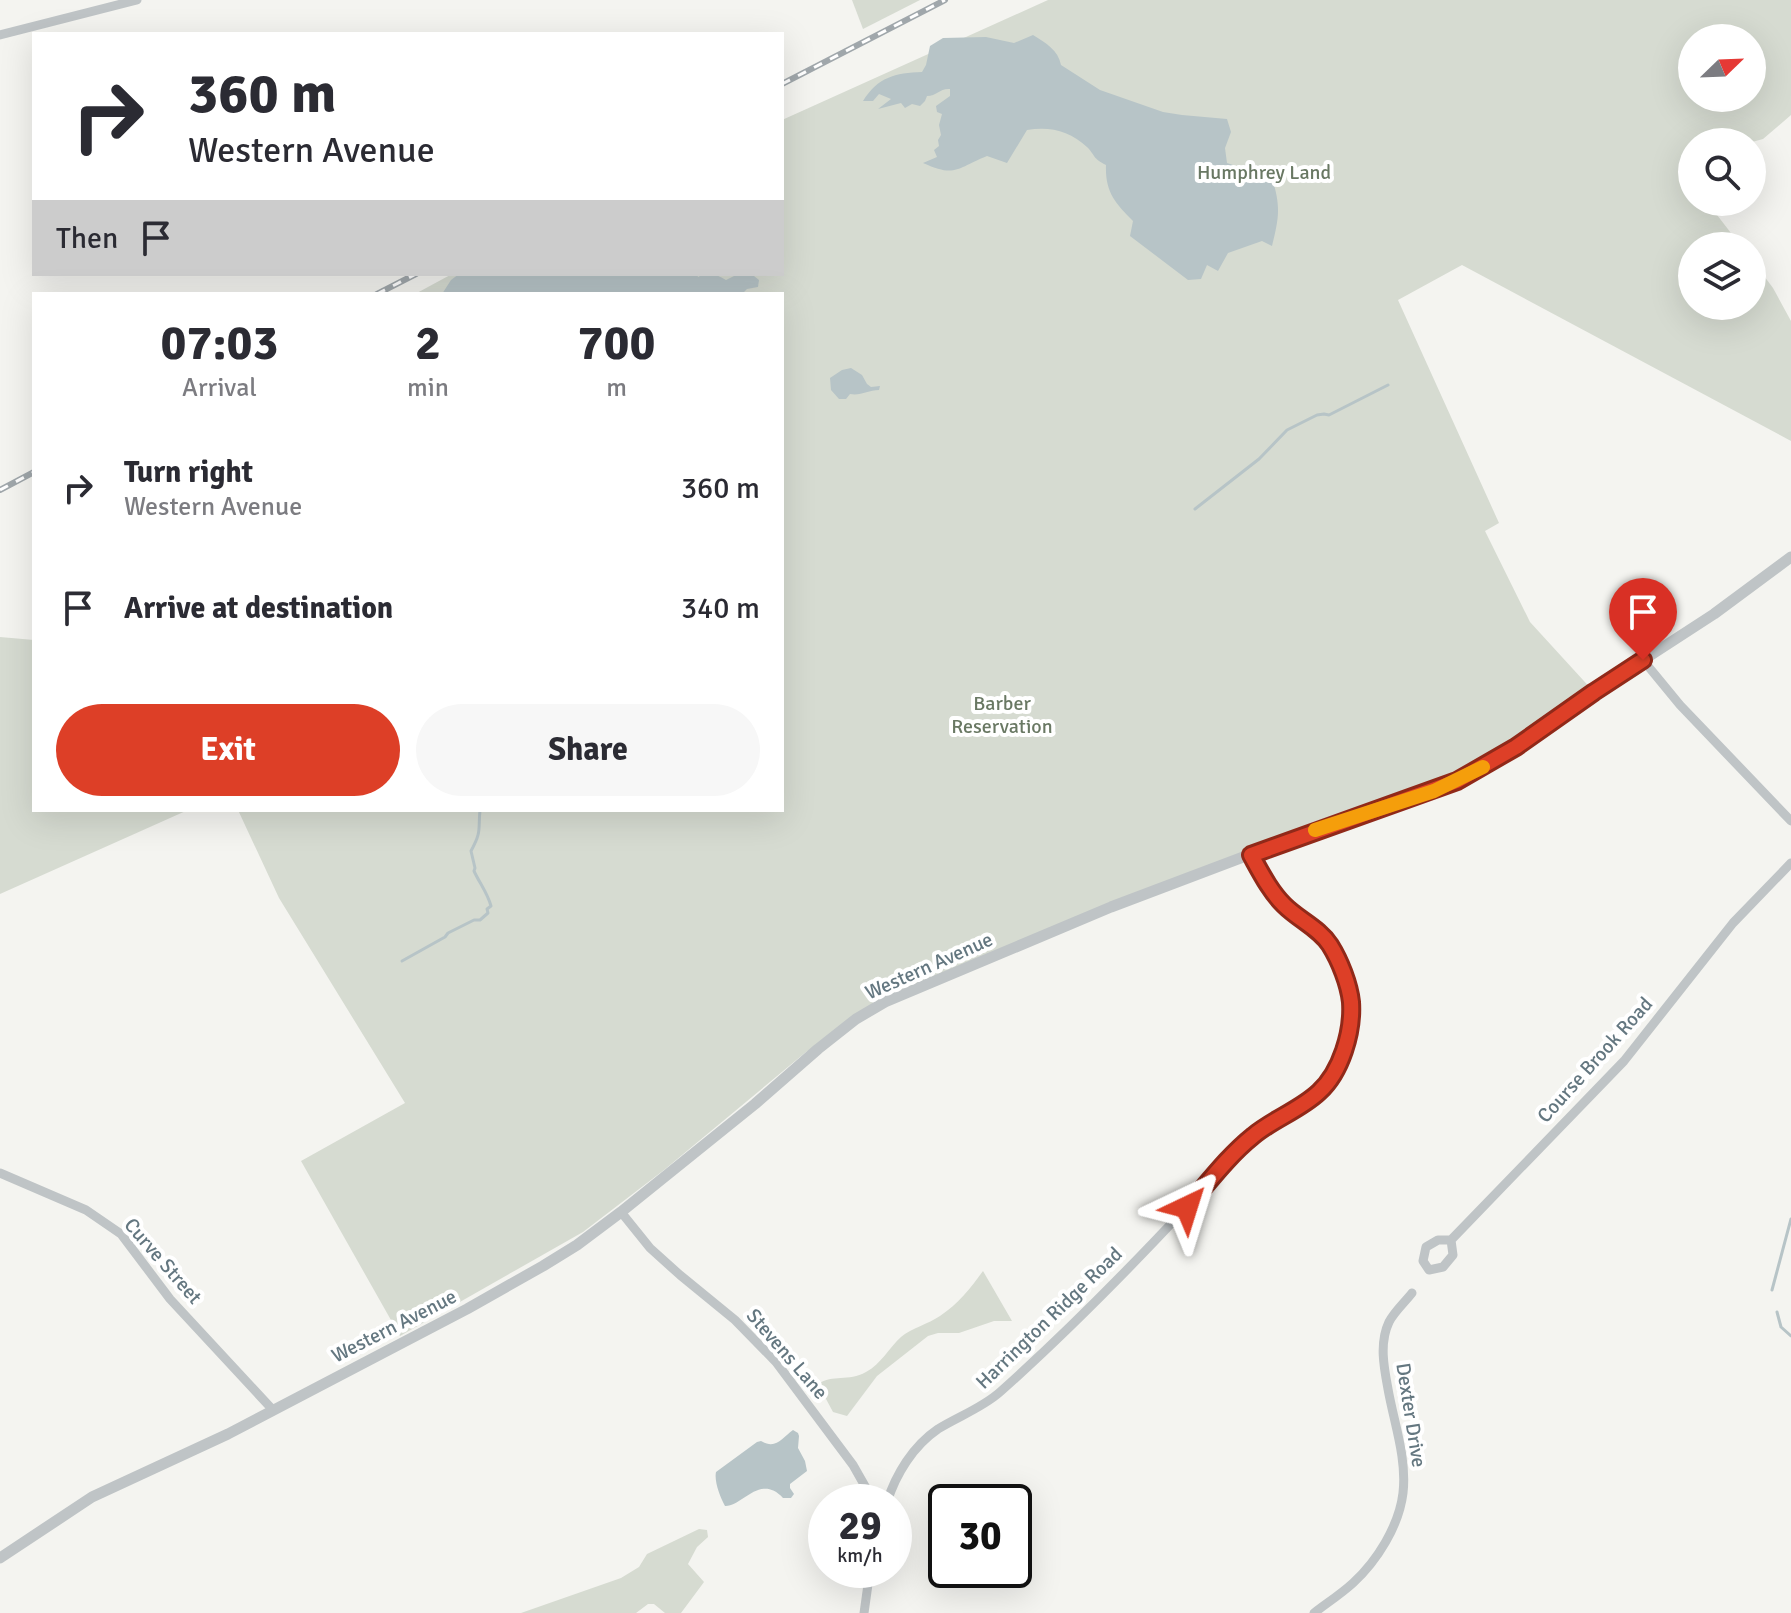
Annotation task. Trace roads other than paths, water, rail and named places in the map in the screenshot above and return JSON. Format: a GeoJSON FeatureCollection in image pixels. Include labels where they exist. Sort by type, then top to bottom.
{"type":"FeatureCollection","features":[{"type":"Feature","properties":{"kind":"street"},"geometry":{"type":"LineString","coordinates":[[0,35],[137,0]]}},
{"type":"Feature","properties":{"kind":"street","name":"Western Avenue"},"geometry":{"type":"LineString","coordinates":[[0,1558],[92,1497],[228,1434],[467,1309],[577,1245],[755,1104],[818,1049],[875,1008],[1111,907],[1457,781],[1516,747],[1714,614],[1791,557]]}},
{"type":"Feature","properties":{"kind":"street"},"geometry":{"type":"LineString","coordinates":[[1643,660],[1680,705],[1791,821]]}},
{"type":"Feature","properties":{"kind":"street","name":"Harrington Ridge Road"},"geometry":{"type":"LineString","coordinates":[[895,1484],[912,1453],[925,1439],[998,1395],[1131,1265],[1236,1151],[1255,1134],[1318,1094],[1328,1083],[1348,1035],[1351,1001],[1346,982],[1330,945],[1274,894],[1251,855]]}},
{"type":"Feature","properties":{"kind":"street","name":"Course Brook Road"},"geometry":{"type":"LineString","coordinates":[[1451,1240],[1624,1061],[1733,923],[1791,863]]}},
{"type":"Feature","properties":{"kind":"street","name":"Curve Street"},"geometry":{"type":"LineString","coordinates":[[0,1173],[86,1210],[121,1234],[170,1299],[272,1409]]}},
{"type":"Feature","properties":{"kind":"street","name":"Stevens Lane"},"geometry":{"type":"LineString","coordinates":[[621,1212],[650,1248],[735,1320],[776,1362],[864,1484]]}},
{"type":"Feature","properties":{"kind":"street","name":"Dexter Drive"},"geometry":{"type":"LineString","coordinates":[[1314,1613],[1352,1584],[1369,1565],[1382,1549],[1396,1517],[1403,1494],[1403,1470],[1384,1369],[1383,1342],[1389,1322],[1412,1293]]}},
{"type":"Feature","properties":{"kind":"street"},"geometry":{"type":"LineString","coordinates":[[864,1613],[867,1588]]}},
{"type":"Feature","properties":{"kind":"waterway"},"geometry":{"type":"LineString","coordinates":[[1195,509],[1259,459],[1287,430],[1317,415],[1329,415],[1388,385]]}},
{"type":"Feature","properties":{"kind":"waterway"},"geometry":{"type":"LineString","coordinates":[[402,961],[488,913],[487,909],[491,906],[474,871],[471,851],[478,835],[480,812]]}},
{"type":"Feature","properties":{"kind":"waterway"},"geometry":{"type":"LineString","coordinates":[[1772,1290],[1791,1219]]}},
{"type":"Feature","properties":{"kind":"waterway"},"geometry":{"type":"LineString","coordinates":[[1777,1312],[1781,1327],[1791,1336]]}},
{"type":"Feature","properties":{"kind":"railway"},"geometry":{"type":"LineString","coordinates":[[784,83],[945,0]]}},
{"type":"Feature","properties":{"kind":"railway"},"geometry":{"type":"LineString","coordinates":[[381,292],[412,276]]}},
{"type":"Feature","properties":{"kind":"railway"},"geometry":{"type":"LineString","coordinates":[[0,490],[32,473]]}},
{"type":"Feature","properties":{"kind":"park label","name":"Humphrey Land"},"geometry":{"type":"Point","coordinates":[1264,172]}},
{"type":"Feature","properties":{"kind":"park label","name":"Barber Reservation"},"geometry":{"type":"Point","coordinates":[1002,714]}}]}
